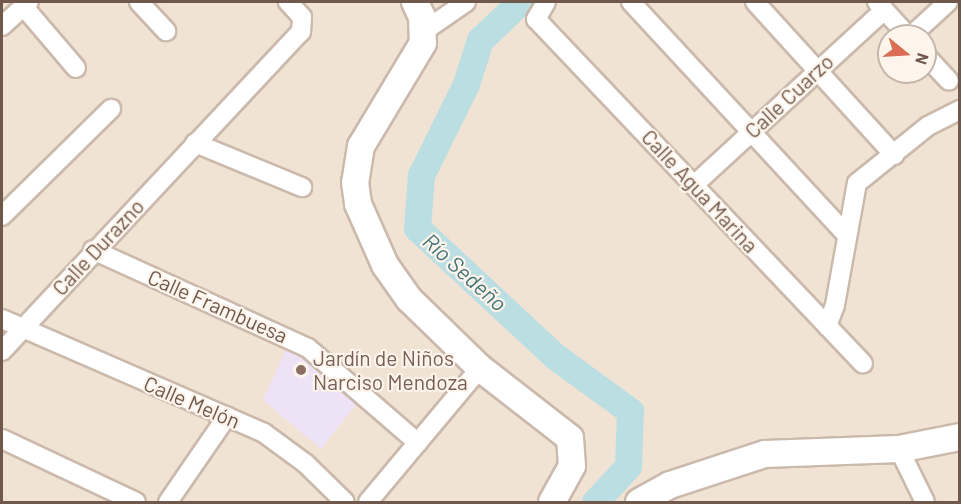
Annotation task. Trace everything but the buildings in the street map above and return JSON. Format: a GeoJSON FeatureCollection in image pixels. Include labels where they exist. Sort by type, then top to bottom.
{"type":"FeatureCollection","features":[{"type":"Feature","properties":{"kind":"main road"},"geometry":{"type":"LineString","coordinates":[[415,2],[424,31],[418,56],[361,146],[355,182],[358,204],[395,281],[480,368],[570,438],[572,466],[552,502]]}},
{"type":"Feature","properties":{"kind":"main road"},"geometry":{"type":"LineString","coordinates":[[649,497],[765,454],[899,449],[960,436]]}},
{"type":"Feature","properties":{"kind":"street"},"geometry":{"type":"LineString","coordinates":[[139,2],[166,31]]}},
{"type":"Feature","properties":{"kind":"street","name":"Calle Durazno"},"geometry":{"type":"LineString","coordinates":[[2,351],[304,24],[288,2]]}},
{"type":"Feature","properties":{"kind":"street"},"geometry":{"type":"LineString","coordinates":[[424,31],[466,2]]}},
{"type":"Feature","properties":{"kind":"street","name":"Calle Agua Marina"},"geometry":{"type":"LineString","coordinates":[[546,2],[536,19],[863,364]]}},
{"type":"Feature","properties":{"kind":"street"},"geometry":{"type":"LineString","coordinates":[[631,2],[845,233]]}},
{"type":"Feature","properties":{"kind":"street"},"geometry":{"type":"LineString","coordinates":[[755,2],[894,155]]}},
{"type":"Feature","properties":{"kind":"street"},"geometry":{"type":"LineString","coordinates":[[923,24],[948,2]]}},
{"type":"Feature","properties":{"kind":"street"},"geometry":{"type":"LineString","coordinates":[[2,26],[27,4],[76,68]]}},
{"type":"Feature","properties":{"kind":"street"},"geometry":{"type":"LineString","coordinates":[[880,6],[898,24]]}},
{"type":"Feature","properties":{"kind":"street","name":"Calle Cuarzo"},"geometry":{"type":"LineString","coordinates":[[694,184],[817,70],[880,6]]}},
{"type":"Feature","properties":{"kind":"street"},"geometry":{"type":"LineString","coordinates":[[937,68],[949,81]]}},
{"type":"Feature","properties":{"kind":"street"},"geometry":{"type":"LineString","coordinates":[[2,216],[111,109]]}},
{"type":"Feature","properties":{"kind":"street"},"geometry":{"type":"LineString","coordinates":[[827,326],[835,305],[845,233],[857,183],[928,126],[960,110]]}},
{"type":"Feature","properties":{"kind":"street"},"geometry":{"type":"LineString","coordinates":[[195,143],[302,187]]}},
{"type":"Feature","properties":{"kind":"street","name":"Calle Frambuesa"},"geometry":{"type":"LineString","coordinates":[[93,250],[308,348],[418,443]]}},
{"type":"Feature","properties":{"kind":"street","name":"Calle Melón"},"geometry":{"type":"LineString","coordinates":[[2,319],[22,330],[227,416],[288,448],[345,502]]}},
{"type":"Feature","properties":{"kind":"street"},"geometry":{"type":"LineString","coordinates":[[368,502],[480,368]]}},
{"type":"Feature","properties":{"kind":"street"},"geometry":{"type":"LineString","coordinates":[[168,502],[227,416]]}},
{"type":"Feature","properties":{"kind":"street"},"geometry":{"type":"LineString","coordinates":[[2,439],[136,502]]}},
{"type":"Feature","properties":{"kind":"street"},"geometry":{"type":"LineString","coordinates":[[899,449],[925,502]]}},
{"type":"Feature","properties":{"kind":"shaded area"},"geometry":{"type":"Polygon","coordinates":[[[2,2],[959,2],[959,502],[2,502],[2,2]]]}},
{"type":"Feature","properties":{"kind":"shaded area","name":"Jardín de Niños Narciso Mendoza"},"geometry":{"type":"Polygon","coordinates":[[[290,341],[361,398],[321,449],[263,400],[290,341]]]}},
{"type":"Feature","properties":{"kind":"waterway","name":"Río Sedeño"},"geometry":{"type":"LineString","coordinates":[[520,2],[480,40],[466,84],[421,175],[417,228],[556,357],[630,411],[628,466],[595,502]]}},
{"type":"Feature","properties":{"kind":"place","name":"Jardín de Niños Narciso Mendoza"},"geometry":{"type":"Point","coordinates":[301,370]}}]}
